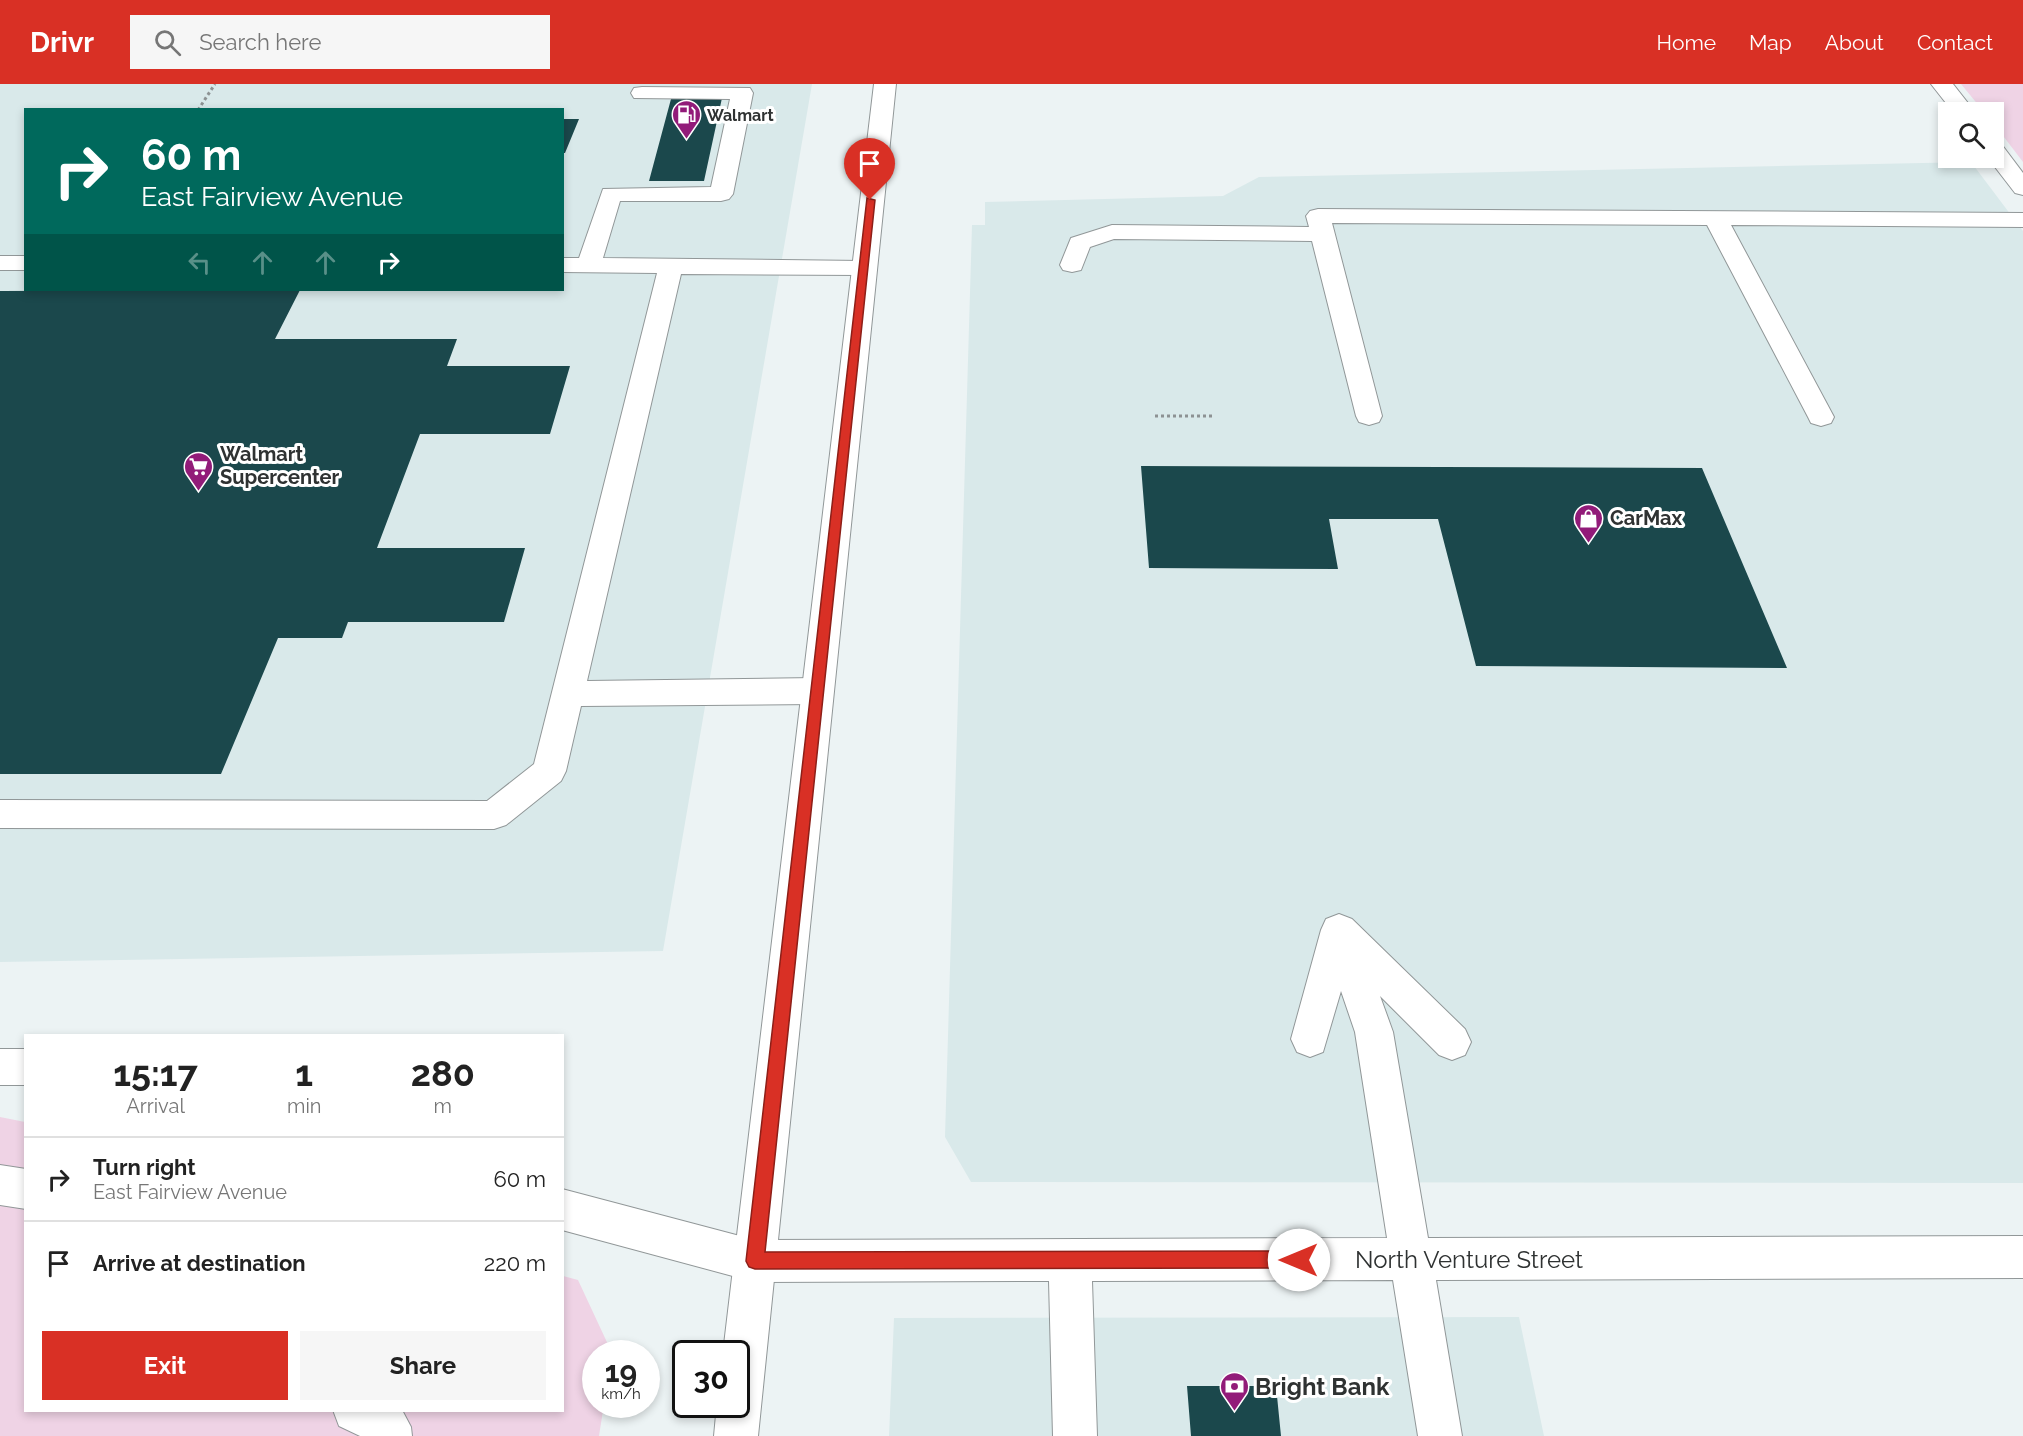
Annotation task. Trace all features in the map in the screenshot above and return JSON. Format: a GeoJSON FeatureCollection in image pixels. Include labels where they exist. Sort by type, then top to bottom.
{"type":"FeatureCollection","features":[{"type":"Feature","properties":{"kind":"main road"},"geometry":{"type":"LineString","coordinates":[[736,1436],[862,268],[885,84]]}},
{"type":"Feature","properties":{"kind":"main road"},"geometry":{"type":"LineString","coordinates":[[1942,84],[1956,102]]}},
{"type":"Feature","properties":{"kind":"main road"},"geometry":{"type":"LineString","coordinates":[[589,265],[611,194],[721,194],[742,93],[642,93]]}},
{"type":"Feature","properties":{"kind":"main road"},"geometry":{"type":"LineString","coordinates":[[2004,163],[2023,188]]}},
{"type":"Feature","properties":{"kind":"main road"},"geometry":{"type":"LineString","coordinates":[[1369,416],[1318,216],[2023,220]]}},
{"type":"Feature","properties":{"kind":"main road"},"geometry":{"type":"LineString","coordinates":[[1714,218],[1821,417]]}},
{"type":"Feature","properties":{"kind":"main road"},"geometry":{"type":"LineString","coordinates":[[1072,265],[1079,243],[1112,232],[1323,234]]}},
{"type":"Feature","properties":{"kind":"main road"},"geometry":{"type":"LineString","coordinates":[[0,263],[24,263]]}},
{"type":"Feature","properties":{"kind":"main road"},"geometry":{"type":"LineString","coordinates":[[564,265],[862,268]]}},
{"type":"Feature","properties":{"kind":"main road"},"geometry":{"type":"LineString","coordinates":[[0,814],[494,815],[549,771],[671,266]]}},
{"type":"Feature","properties":{"kind":"main road"},"geometry":{"type":"LineString","coordinates":[[567,694],[816,691]]}},
{"type":"Feature","properties":{"kind":"main road"},"geometry":{"type":"LineString","coordinates":[[1310,1039],[1339,930]]}},
{"type":"Feature","properties":{"kind":"main road"},"geometry":{"type":"LineString","coordinates":[[1339,930],[1452,1042]]}},
{"type":"Feature","properties":{"kind":"main road"},"geometry":{"type":"LineString","coordinates":[[1339,930],[1374,1032],[1413,1259],[1440,1436]]}},
{"type":"Feature","properties":{"kind":"main road"},"geometry":{"type":"LineString","coordinates":[[0,1067],[24,1067]]}},
{"type":"Feature","properties":{"kind":"main road"},"geometry":{"type":"LineString","coordinates":[[0,1185],[24,1189]]}},
{"type":"Feature","properties":{"kind":"main road","name":"North Venture Street"},"geometry":{"type":"LineString","coordinates":[[564,1210],[755,1261],[2023,1257]]}},
{"type":"Feature","properties":{"kind":"main road"},"geometry":{"type":"LineString","coordinates":[[1070,1261],[1075,1436]]}},
{"type":"Feature","properties":{"kind":"main road"},"geometry":{"type":"LineString","coordinates":[[359,1412],[389,1427],[390,1436]]}},
{"type":"Feature","properties":{"kind":"path"},"geometry":{"type":"LineString","coordinates":[[199,108],[216,84]]}},
{"type":"Feature","properties":{"kind":"path"},"geometry":{"type":"LineString","coordinates":[[1155,416],[1213,416]]}},
{"type":"Feature","properties":{"kind":"shaded area"},"geometry":{"type":"Polygon","coordinates":[[[0,84],[812,84],[663,951],[0,962],[0,84]]]}},
{"type":"Feature","properties":{"kind":"shaded area"},"geometry":{"type":"Polygon","coordinates":[[[1961,84],[2023,84],[2023,162],[2004,137],[2004,102],[1976,102],[1961,84]]]}},
{"type":"Feature","properties":{"kind":"shaded area"},"geometry":{"type":"Polygon","coordinates":[[[1938,163],[1938,168],[1976,168],[2023,231],[2023,1183],[971,1182],[945,1137],[972,225],[985,225],[985,202],[1223,196],[1259,177],[1938,163]]]}},
{"type":"Feature","properties":{"kind":"shaded area"},"geometry":{"type":"Polygon","coordinates":[[[0,1117],[24,1122],[24,1412],[564,1412],[564,1276],[578,1280],[606,1340],[582,1340],[582,1418],[602,1418],[599,1436],[0,1436],[0,1117]]]}},
{"type":"Feature","properties":{"kind":"shaded area"},"geometry":{"type":"Polygon","coordinates":[[[1519,1317],[1544,1436],[889,1436],[894,1318],[1519,1317]]]}},
{"type":"Feature","properties":{"kind":"building","name":"Walmart"},"geometry":{"type":"Polygon","coordinates":[[[722,98],[704,181],[649,181],[671,99],[722,98]]]}},
{"type":"Feature","properties":{"kind":"building"},"geometry":{"type":"Polygon","coordinates":[[[564,119],[579,119],[565,153],[564,119]]]}},
{"type":"Feature","properties":{"kind":"building","name":"Walmart Supercenter"},"geometry":{"type":"Polygon","coordinates":[[[0,291],[299,291],[275,339],[457,339],[447,366],[570,366],[550,434],[420,434],[377,548],[525,548],[504,622],[348,622],[342,638],[278,638],[221,774],[0,774],[0,291]]]}},
{"type":"Feature","properties":{"kind":"building","name":"CarMax"},"geometry":{"type":"Polygon","coordinates":[[[1141,466],[1702,468],[1787,668],[1476,666],[1438,519],[1329,519],[1338,569],[1149,568],[1141,466]]]}},
{"type":"Feature","properties":{"kind":"building","name":"Bright Bank"},"geometry":{"type":"Polygon","coordinates":[[[1187,1386],[1276,1386],[1281,1436],[1191,1436],[1187,1386]]]}},
{"type":"Feature","properties":{"kind":"place","name":"Walmart"},"geometry":{"type":"Point","coordinates":[686,140]}},
{"type":"Feature","properties":{"kind":"place","name":"Walmart Supercenter"},"geometry":{"type":"Point","coordinates":[199,492]}},
{"type":"Feature","properties":{"kind":"place","name":"CarMax"},"geometry":{"type":"Point","coordinates":[1589,544]}},
{"type":"Feature","properties":{"kind":"place","name":"Bright Bank"},"geometry":{"type":"Point","coordinates":[1234,1412]}},
{"type":"Feature","properties":{"kind":"route"},"geometry":{"type":"LineString","coordinates":[[870,200],[755,1261],[1299,1260]]}}]}
